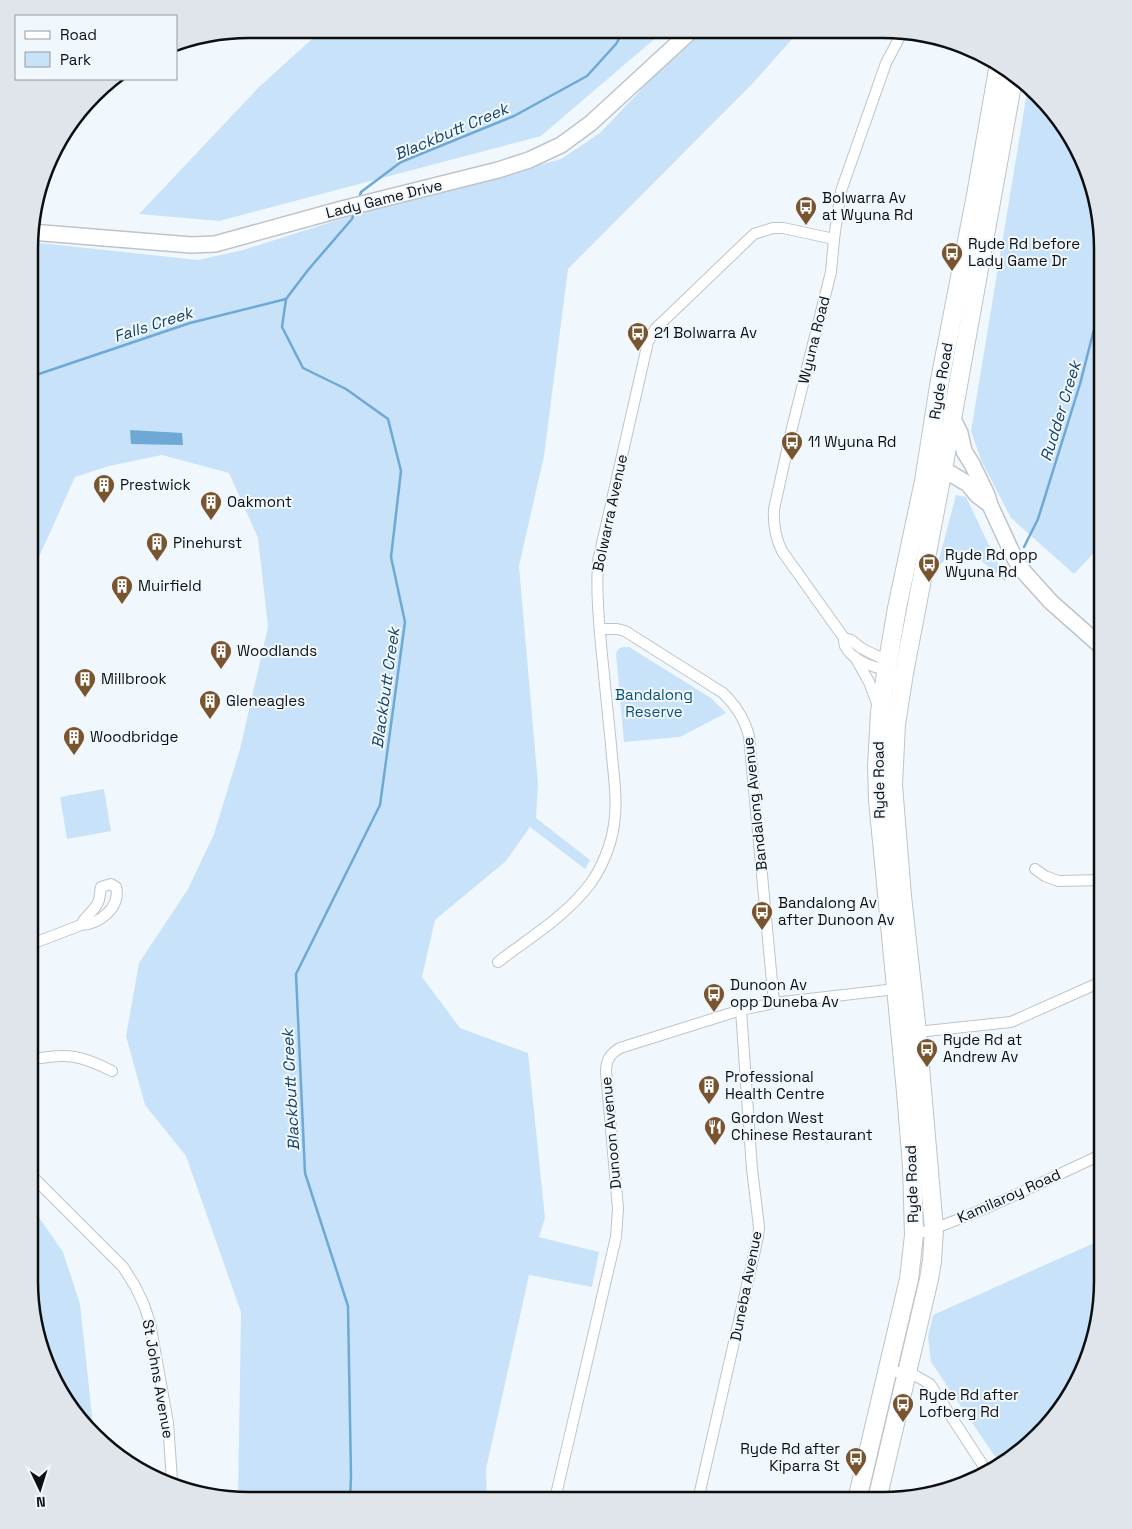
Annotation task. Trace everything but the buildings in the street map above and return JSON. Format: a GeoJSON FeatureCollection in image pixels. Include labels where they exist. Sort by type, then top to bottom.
{"type":"FeatureCollection","features":[{"type":"Feature","properties":{"kind":"highway","name":"Ryde Road"},"geometry":{"type":"LineString","coordinates":[[939,462],[940,380],[999,72]]}},
{"type":"Feature","properties":{"kind":"highway","name":"Ryde Road"},"geometry":{"type":"LineString","coordinates":[[879,1491],[929,1279],[934,1229],[893,785],[896,724],[893,668],[897,608],[952,417],[1013,82]]}},
{"type":"Feature","properties":{"kind":"highway","name":"Ryde Road"},"geometry":{"type":"LineString","coordinates":[[859,1491],[909,1279],[914,1235],[911,1157],[878,800],[877,767],[880,712],[893,668]]}},
{"type":"Feature","properties":{"kind":"main road","name":"Lady Game Drive"},"geometry":{"type":"LineString","coordinates":[[38,233],[191,245],[214,244],[342,209],[498,170],[529,160],[561,145],[591,123],[683,38]]}},
{"type":"Feature","properties":{"kind":"main road"},"geometry":{"type":"LineString","coordinates":[[952,417],[960,434],[964,451],[987,495],[1008,545],[1024,572],[1051,602],[1094,640]]}},
{"type":"Feature","properties":{"kind":"main road"},"geometry":{"type":"LineString","coordinates":[[939,462],[960,467],[980,481]]}},
{"type":"Feature","properties":{"kind":"main road"},"geometry":{"type":"LineString","coordinates":[[939,462],[968,484],[976,495],[990,505]]}},
{"type":"Feature","properties":{"kind":"street","name":"Wyuna Road"},"geometry":{"type":"LineString","coordinates":[[880,712],[869,682],[845,646],[844,638],[782,551],[778,542],[774,521],[774,509],[831,272],[841,191],[886,63],[899,38]]}},
{"type":"Feature","properties":{"kind":"street","name":"Bolwarra Avenue"},"geometry":{"type":"LineString","coordinates":[[498,962],[564,912],[578,898],[591,882],[601,864],[614,825],[615,790],[600,629],[597,581],[598,561],[648,342],[655,329],[754,234],[773,228],[783,228],[834,239]]}},
{"type":"Feature","properties":{"kind":"street","name":"Bandalong Avenue"},"geometry":{"type":"LineString","coordinates":[[600,629],[624,631],[722,693],[741,714],[749,736],[774,1003]]}},
{"type":"Feature","properties":{"kind":"street","name":"Wyuna Road"},"geometry":{"type":"LineString","coordinates":[[844,638],[851,640],[893,668]]}},
{"type":"Feature","properties":{"kind":"street"},"geometry":{"type":"LineString","coordinates":[[854,657],[880,669],[893,668]]}},
{"type":"Feature","properties":{"kind":"street"},"geometry":{"type":"LineString","coordinates":[[1035,869],[1045,876],[1058,881],[1094,880]]}},
{"type":"Feature","properties":{"kind":"street"},"geometry":{"type":"LineString","coordinates":[[38,942],[81,925]]}},
{"type":"Feature","properties":{"kind":"street"},"geometry":{"type":"LineString","coordinates":[[917,1032],[1011,1022],[1094,985]]}},
{"type":"Feature","properties":{"kind":"street","name":"Dunoon Avenue"},"geometry":{"type":"LineString","coordinates":[[557,1491],[618,1223],[606,1072],[606,1063],[609,1056],[620,1048],[741,1010],[774,1003],[885,992],[896,989]]}},
{"type":"Feature","properties":{"kind":"street","name":"Duneba Avenue"},"geometry":{"type":"LineString","coordinates":[[700,1491],[758,1237],[741,1010]]}},
{"type":"Feature","properties":{"kind":"street"},"geometry":{"type":"LineString","coordinates":[[38,1059],[73,1056],[91,1061],[112,1071]]}},
{"type":"Feature","properties":{"kind":"street","name":"Kamilaroy Road"},"geometry":{"type":"LineString","coordinates":[[914,1235],[934,1229],[986,1207],[1094,1158]]}},
{"type":"Feature","properties":{"kind":"street","name":"St Johns Avenue"},"geometry":{"type":"LineString","coordinates":[[38,1182],[123,1267],[144,1305],[150,1323],[168,1423],[172,1476]]}},
{"type":"Feature","properties":{"kind":"street"},"geometry":{"type":"LineString","coordinates":[[888,1370],[916,1376],[925,1380],[934,1389],[984,1466]]}},
{"type":"Feature","properties":{"kind":"green space"},"geometry":{"type":"Polygon","coordinates":[[[313,38],[656,38],[541,136],[219,221],[139,214],[259,87],[313,38]]]}},
{"type":"Feature","properties":{"kind":"green space"},"geometry":{"type":"Polygon","coordinates":[[[695,38],[793,38],[754,82],[568,269],[544,456],[519,566],[538,784],[536,818],[590,860],[585,869],[530,827],[506,861],[435,920],[422,977],[460,1028],[528,1053],[545,1218],[539,1237],[599,1252],[592,1287],[529,1275],[486,1469],[487,1491],[238,1491],[241,1312],[186,1156],[145,1105],[126,1036],[139,963],[188,889],[214,834],[240,749],[268,627],[258,538],[229,473],[162,455],[109,466],[75,477],[38,559],[38,243],[198,260],[243,250],[369,210],[561,159],[600,133],[654,76],[695,38]]]}},
{"type":"Feature","properties":{"kind":"green space"},"geometry":{"type":"Polygon","coordinates":[[[1027,94],[1051,120],[1073,155],[1087,194],[1093,221],[1094,553],[1074,574],[1011,518],[981,460],[971,431],[1027,94]]]}},
{"type":"Feature","properties":{"kind":"green space"},"geometry":{"type":"Polygon","coordinates":[[[956,495],[966,497],[1006,582],[980,560],[963,553],[954,554],[945,560],[936,571],[956,495]]]}},
{"type":"Feature","properties":{"kind":"green space","name":"Bandalong Reserve"},"geometry":{"type":"Polygon","coordinates":[[[629,647],[711,698],[726,713],[680,737],[624,742],[616,654],[618,649],[629,647]]]}},
{"type":"Feature","properties":{"kind":"green space"},"geometry":{"type":"Polygon","coordinates":[[[104,789],[111,831],[67,839],[60,797],[104,789]]]}},
{"type":"Feature","properties":{"kind":"green space"},"geometry":{"type":"Polygon","coordinates":[[[38,1216],[63,1252],[80,1304],[93,1422],[73,1398],[59,1374],[45,1335],[38,1294],[38,1216]]]}},
{"type":"Feature","properties":{"kind":"green space"},"geometry":{"type":"Polygon","coordinates":[[[1094,1243],[1093,1308],[1087,1335],[1073,1374],[1059,1398],[1033,1430],[996,1459],[931,1362],[928,1337],[933,1315],[1094,1243]]]}},
{"type":"Feature","properties":{"kind":"water"},"geometry":{"type":"Polygon","coordinates":[[[130,430],[182,433],[183,445],[131,444],[130,430]]]}},
{"type":"Feature","properties":{"kind":"waterway","name":"Blackbutt Creek"},"geometry":{"type":"LineString","coordinates":[[359,198],[361,192],[401,162],[514,116],[587,76],[619,38]]}},
{"type":"Feature","properties":{"kind":"waterway","name":"Blackbutt Creek"},"geometry":{"type":"LineString","coordinates":[[350,1491],[348,1306],[305,1173],[296,974],[380,805],[405,622],[391,557],[401,471],[388,419],[346,389],[303,368],[282,327],[286,299],[352,219],[355,210]]}},
{"type":"Feature","properties":{"kind":"waterway","name":"Falls Creek"},"geometry":{"type":"LineString","coordinates":[[38,374],[190,323],[286,299]]}},
{"type":"Feature","properties":{"kind":"waterway","name":"Rudder Creek"},"geometry":{"type":"LineString","coordinates":[[1024,547],[1038,519],[1080,384],[1094,329]]}},
{"type":"Feature","properties":{"kind":"place","name":"Bolwarra Av at Wyuna Rd"},"geometry":{"type":"Point","coordinates":[806,226]}},
{"type":"Feature","properties":{"kind":"place","name":"Ryde Rd before Lady Game Dr"},"geometry":{"type":"Point","coordinates":[952,272]}},
{"type":"Feature","properties":{"kind":"place","name":"21 Bolwarra Av"},"geometry":{"type":"Point","coordinates":[638,352]}},
{"type":"Feature","properties":{"kind":"place","name":"11 Wyuna Rd"},"geometry":{"type":"Point","coordinates":[792,461]}},
{"type":"Feature","properties":{"kind":"place","name":"Prestwick"},"geometry":{"type":"Point","coordinates":[104,504]}},
{"type":"Feature","properties":{"kind":"place","name":"Oakmont"},"geometry":{"type":"Point","coordinates":[211,521]}},
{"type":"Feature","properties":{"kind":"place","name":"Pinehurst"},"geometry":{"type":"Point","coordinates":[157,562]}},
{"type":"Feature","properties":{"kind":"place","name":"Ryde Rd opp Wyuna Rd"},"geometry":{"type":"Point","coordinates":[929,583]}},
{"type":"Feature","properties":{"kind":"place","name":"Muirfield"},"geometry":{"type":"Point","coordinates":[122,605]}},
{"type":"Feature","properties":{"kind":"place","name":"Woodlands"},"geometry":{"type":"Point","coordinates":[221,670]}},
{"type":"Feature","properties":{"kind":"place","name":"Millbrook"},"geometry":{"type":"Point","coordinates":[85,698]}},
{"type":"Feature","properties":{"kind":"place","name":"Gleneagles"},"geometry":{"type":"Point","coordinates":[210,720]}},
{"type":"Feature","properties":{"kind":"place","name":"Woodbridge"},"geometry":{"type":"Point","coordinates":[74,756]}},
{"type":"Feature","properties":{"kind":"place","name":"Bandalong Av after Dunoon Av"},"geometry":{"type":"Point","coordinates":[762,931]}},
{"type":"Feature","properties":{"kind":"place","name":"Dunoon Av opp Duneba Av"},"geometry":{"type":"Point","coordinates":[714,1013]}},
{"type":"Feature","properties":{"kind":"place","name":"Ryde Rd at Andrew Av"},"geometry":{"type":"Point","coordinates":[927,1068]}},
{"type":"Feature","properties":{"kind":"place","name":"Professional Health Centre"},"geometry":{"type":"Point","coordinates":[709,1105]}},
{"type":"Feature","properties":{"kind":"place","name":"Gordon West Chinese Restaurant"},"geometry":{"type":"Point","coordinates":[715,1146]}},
{"type":"Feature","properties":{"kind":"place","name":"Ryde Rd after Lofberg Rd"},"geometry":{"type":"Point","coordinates":[903,1423]}},
{"type":"Feature","properties":{"kind":"place","name":"Ryde Rd after Kiparra St"},"geometry":{"type":"Point","coordinates":[856,1477]}}]}
